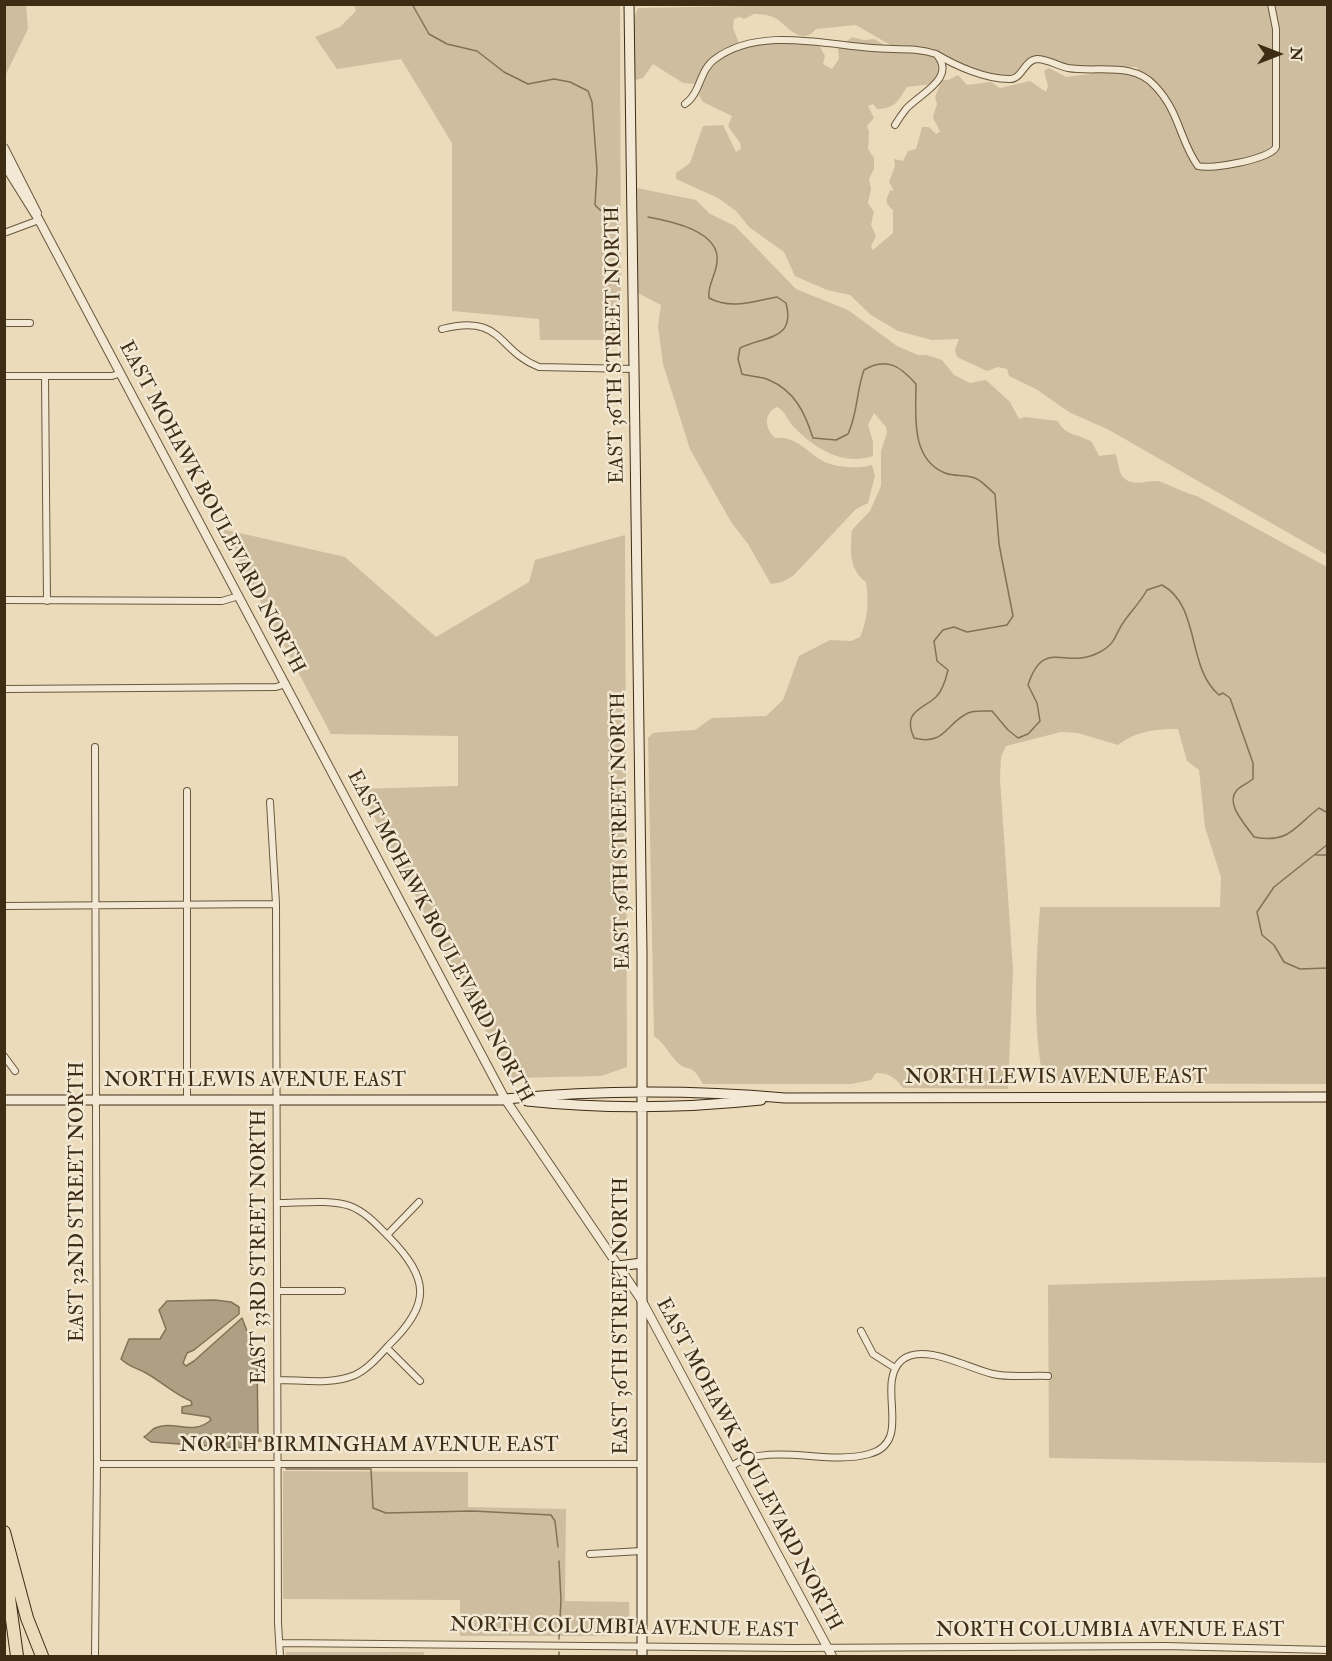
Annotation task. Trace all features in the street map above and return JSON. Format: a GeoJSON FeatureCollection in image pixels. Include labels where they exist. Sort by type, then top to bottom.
{"type":"FeatureCollection","features":[{"type":"Feature","properties":{"kind":"highway"},"geometry":{"type":"LineString","coordinates":[[4,1532],[27,1618],[42,1656]]}},
{"type":"Feature","properties":{"kind":"highway"},"geometry":{"type":"LineString","coordinates":[[4,1561],[17,1656]]}},
{"type":"Feature","properties":{"kind":"main road","name":"EAST 36TH STREET NORTH"},"geometry":{"type":"LineString","coordinates":[[629,4],[642,1093],[642,1652]]}},
{"type":"Feature","properties":{"kind":"main road","name":"NORTH LEWIS AVENUE EAST"},"geometry":{"type":"LineString","coordinates":[[4,1100],[505,1099],[564,1093],[720,1092],[785,1098]]}},
{"type":"Feature","properties":{"kind":"main road","name":"NORTH LEWIS AVENUE EAST"},"geometry":{"type":"LineString","coordinates":[[505,1099],[564,1105],[720,1104],[785,1098],[1328,1097]]}},
{"type":"Feature","properties":{"kind":"main road"},"geometry":{"type":"LineString","coordinates":[[618,1266],[642,1263]]}},
{"type":"Feature","properties":{"kind":"street"},"geometry":{"type":"LineString","coordinates":[[685,104],[693,98],[711,62],[740,45],[788,40],[914,50],[936,54],[957,67],[1006,79],[1017,77],[1031,61],[1037,59],[1073,69],[1117,69],[1139,74],[1155,86],[1173,109],[1198,166],[1216,168],[1269,155],[1276,147],[1276,29],[1270,4]]}},
{"type":"Feature","properties":{"kind":"street"},"geometry":{"type":"LineString","coordinates":[[895,125],[906,109],[939,81],[942,65],[936,54]]}},
{"type":"Feature","properties":{"kind":"street","name":"EAST MOHAWK BOULEVARD NORTH"},"geometry":{"type":"LineString","coordinates":[[4,148],[34,204],[39,220]]}},
{"type":"Feature","properties":{"kind":"street","name":"EAST MOHAWK BOULEVARD NORTH"},"geometry":{"type":"LineString","coordinates":[[4,164],[39,220],[121,373],[505,1099],[642,1301],[832,1656]]}},
{"type":"Feature","properties":{"kind":"street"},"geometry":{"type":"LineString","coordinates":[[4,233],[39,220]]}},
{"type":"Feature","properties":{"kind":"street"},"geometry":{"type":"LineString","coordinates":[[4,323],[30,323]]}},
{"type":"Feature","properties":{"kind":"street"},"geometry":{"type":"LineString","coordinates":[[442,329],[456,325],[484,328],[497,334],[529,364],[539,367],[634,369]]}},
{"type":"Feature","properties":{"kind":"street"},"geometry":{"type":"LineString","coordinates":[[4,376],[112,376],[121,373]]}},
{"type":"Feature","properties":{"kind":"street"},"geometry":{"type":"LineString","coordinates":[[45,376],[47,601]]}},
{"type":"Feature","properties":{"kind":"street"},"geometry":{"type":"LineString","coordinates":[[4,600],[222,601],[239,596]]}},
{"type":"Feature","properties":{"kind":"street"},"geometry":{"type":"LineString","coordinates":[[4,689],[182,689],[276,687],[286,684]]}},
{"type":"Feature","properties":{"kind":"street","name":"EAST 32ND STREET NORTH"},"geometry":{"type":"LineString","coordinates":[[95,747],[97,904],[95,1656]]}},
{"type":"Feature","properties":{"kind":"street"},"geometry":{"type":"LineString","coordinates":[[187,791],[187,1100]]}},
{"type":"Feature","properties":{"kind":"street","name":"EAST 33RD STREET NORTH"},"geometry":{"type":"LineString","coordinates":[[270,802],[276,904],[280,1656]]}},
{"type":"Feature","properties":{"kind":"street"},"geometry":{"type":"LineString","coordinates":[[4,906],[276,904]]}},
{"type":"Feature","properties":{"kind":"street"},"geometry":{"type":"LineString","coordinates":[[4,1056],[15,1071]]}},
{"type":"Feature","properties":{"kind":"street"},"geometry":{"type":"LineString","coordinates":[[278,1203],[349,1206],[362,1212],[411,1262],[418,1276],[420,1295],[412,1321],[362,1371],[348,1377],[278,1380]]}},
{"type":"Feature","properties":{"kind":"street"},"geometry":{"type":"LineString","coordinates":[[387,1235],[419,1203]]}},
{"type":"Feature","properties":{"kind":"street"},"geometry":{"type":"LineString","coordinates":[[278,1291],[342,1291]]}},
{"type":"Feature","properties":{"kind":"street"},"geometry":{"type":"LineString","coordinates":[[861,1331],[873,1354],[895,1368]]}},
{"type":"Feature","properties":{"kind":"street"},"geometry":{"type":"LineString","coordinates":[[387,1348],[420,1381]]}},
{"type":"Feature","properties":{"kind":"street"},"geometry":{"type":"LineString","coordinates":[[731,1466],[755,1455],[862,1455],[880,1449],[889,1439],[893,1425],[890,1385],[895,1368],[910,1355],[922,1353],[993,1374],[1047,1376]]}},
{"type":"Feature","properties":{"kind":"street","name":"NORTH BIRMINGHAM AVENUE EAST"},"geometry":{"type":"LineString","coordinates":[[97,1464],[641,1464]]}},
{"type":"Feature","properties":{"kind":"street"},"geometry":{"type":"LineString","coordinates":[[590,1554],[641,1551]]}},
{"type":"Feature","properties":{"kind":"street","name":"NORTH COLUMBIA AVENUE EAST"},"geometry":{"type":"LineString","coordinates":[[280,1643],[642,1652],[827,1648],[1165,1646],[1328,1650]]}},
{"type":"Feature","properties":{"kind":"shaded area"},"geometry":{"type":"Polygon","coordinates":[[[5,4],[26,5],[28,29],[5,76],[5,4]]]}},
{"type":"Feature","properties":{"kind":"shaded area"},"geometry":{"type":"Polygon","coordinates":[[[857,4],[1327,5],[1327,555],[1109,430],[1069,412],[1036,389],[1009,376],[1007,369],[998,367],[987,371],[957,357],[955,350],[959,339],[932,340],[898,331],[871,315],[850,295],[827,290],[795,276],[784,252],[749,227],[736,211],[718,198],[676,179],[676,173],[690,163],[703,126],[723,125],[736,152],[741,149],[740,143],[728,126],[732,116],[703,102],[699,95],[706,76],[717,63],[731,53],[764,44],[819,45],[825,56],[823,64],[832,69],[839,59],[838,49],[852,37],[864,40],[874,39],[897,52],[930,54],[937,61],[939,68],[932,84],[907,87],[892,106],[877,109],[873,104],[868,106],[874,118],[867,126],[868,149],[874,158],[874,169],[869,179],[871,189],[868,203],[874,212],[871,225],[876,236],[871,246],[873,250],[893,233],[893,210],[887,200],[890,190],[894,191],[889,182],[895,166],[894,159],[903,161],[908,151],[916,149],[922,127],[929,127],[936,134],[940,132],[933,117],[937,104],[935,97],[942,80],[958,75],[967,85],[991,82],[1000,88],[1030,81],[1046,92],[1048,86],[1044,71],[1049,68],[1066,77],[1112,71],[1139,75],[1137,67],[1090,69],[1033,58],[1028,60],[1012,79],[971,69],[931,48],[892,46],[856,25],[816,29],[811,34],[801,36],[777,19],[754,14],[744,19],[740,17],[734,19],[733,28],[739,43],[708,60],[696,84],[683,83],[653,64],[643,78],[636,80],[633,76],[633,20],[638,8],[857,4]]]}},
{"type":"Feature","properties":{"kind":"shaded area"},"geometry":{"type":"Polygon","coordinates":[[[354,5],[620,5],[621,340],[540,340],[539,319],[452,311],[452,143],[401,59],[337,69],[315,37],[340,27],[356,11],[354,5]]]}},
{"type":"Feature","properties":{"kind":"shaded area"},"geometry":{"type":"Polygon","coordinates":[[[637,188],[696,200],[710,214],[735,226],[796,289],[848,310],[897,346],[918,355],[927,355],[942,360],[954,375],[970,383],[986,380],[1010,402],[1019,419],[1025,417],[1058,421],[1068,432],[1092,442],[1099,456],[1115,454],[1122,477],[1128,481],[1136,483],[1157,481],[1197,496],[1327,567],[1327,1084],[1044,1083],[1036,1017],[1040,907],[1220,907],[1221,877],[1205,827],[1199,770],[1187,761],[1178,729],[1146,732],[1118,745],[1078,733],[1061,732],[1006,746],[1001,757],[1000,779],[1013,970],[1008,1089],[903,1088],[891,1076],[876,1073],[871,1080],[851,1084],[703,1084],[695,1072],[680,1065],[654,1036],[648,738],[653,733],[695,730],[712,718],[766,716],[783,700],[799,656],[830,640],[851,641],[860,637],[866,617],[867,589],[866,582],[856,572],[852,559],[852,530],[870,511],[881,486],[881,451],[887,433],[886,427],[874,413],[868,425],[873,442],[873,456],[851,459],[830,454],[811,442],[777,407],[769,413],[768,426],[775,438],[794,441],[832,465],[853,467],[872,465],[875,476],[868,503],[856,509],[793,576],[782,582],[771,584],[748,544],[731,522],[690,449],[663,364],[658,326],[661,305],[638,293],[637,188]]]}},
{"type":"Feature","properties":{"kind":"shaded area"},"geometry":{"type":"Polygon","coordinates":[[[222,529],[345,557],[436,637],[529,582],[535,560],[625,535],[627,1067],[601,1076],[510,1078],[360,789],[458,786],[458,736],[331,734],[222,529]]]}},
{"type":"Feature","properties":{"kind":"shaded area"},"geometry":{"type":"Polygon","coordinates":[[[1327,1277],[1327,1463],[1049,1458],[1048,1285],[1327,1277]]]}},
{"type":"Feature","properties":{"kind":"shaded area"},"geometry":{"type":"Polygon","coordinates":[[[167,1301],[231,1302],[239,1307],[239,1314],[194,1350],[187,1353],[183,1363],[186,1366],[194,1361],[242,1318],[257,1357],[258,1435],[261,1441],[254,1441],[252,1447],[238,1448],[151,1442],[144,1437],[155,1428],[162,1426],[197,1427],[211,1420],[209,1417],[182,1413],[182,1407],[192,1405],[191,1401],[121,1359],[129,1339],[160,1339],[166,1329],[159,1310],[167,1301]]]}},
{"type":"Feature","properties":{"kind":"shaded area"},"geometry":{"type":"Polygon","coordinates":[[[283,1471],[468,1472],[468,1507],[566,1509],[565,1601],[629,1602],[630,1636],[460,1636],[460,1600],[283,1599],[283,1471]]]}},
{"type":"Feature","properties":{"kind":"shaded area"},"geometry":{"type":"Polygon","coordinates":[[[286,1652],[424,1652],[424,1656],[286,1656],[286,1652]]]}},
{"type":"Feature","properties":{"kind":"waterway"},"geometry":{"type":"LineString","coordinates":[[412,4],[429,34],[447,44],[477,51],[504,72],[528,84],[554,79],[570,82],[588,91],[592,102],[597,170],[595,205],[600,210],[617,216]]}},
{"type":"Feature","properties":{"kind":"waterway"},"geometry":{"type":"LineString","coordinates":[[648,217],[692,229],[711,242],[716,251],[717,262],[709,289],[709,298],[734,304],[777,297],[786,303],[788,315],[782,331],[768,339],[740,348],[738,359],[742,374],[766,379],[786,390],[798,404],[813,438],[836,440],[848,434],[854,418],[864,370],[880,364],[893,365],[916,384],[917,434],[920,447],[926,457],[945,473],[977,479],[995,494],[999,544],[1013,616],[1007,625],[967,632],[954,627],[943,630],[934,641],[937,661],[948,670],[938,694],[912,717],[910,722],[914,738],[924,740],[939,737],[960,718],[970,712],[979,711],[992,711],[1018,738],[1028,734],[1040,721],[1037,703],[1028,685],[1034,670],[1041,662],[1057,657],[1088,657],[1100,652],[1113,641],[1147,590],[1162,585],[1183,607],[1202,669],[1209,683],[1219,695],[1223,693],[1230,698],[1253,763],[1253,779],[1237,790],[1234,796],[1233,802],[1242,821],[1254,837],[1266,839],[1283,836],[1290,832],[1319,808],[1328,813]]}},
{"type":"Feature","properties":{"kind":"waterway"},"geometry":{"type":"LineString","coordinates":[[1328,844],[1274,887],[1257,912],[1262,935],[1274,945],[1284,962],[1300,969],[1328,968]]}},
{"type":"Feature","properties":{"kind":"waterway"},"geometry":{"type":"LineString","coordinates":[[1316,855],[1328,855]]}},
{"type":"Feature","properties":{"kind":"waterway"},"geometry":{"type":"LineString","coordinates":[[286,1469],[371,1469],[373,1508],[386,1513],[472,1511],[551,1515],[555,1521],[558,1547]]}},
{"type":"Feature","properties":{"kind":"waterway"},"geometry":{"type":"LineString","coordinates":[[559,1561],[561,1600],[559,1639]]}}]}
